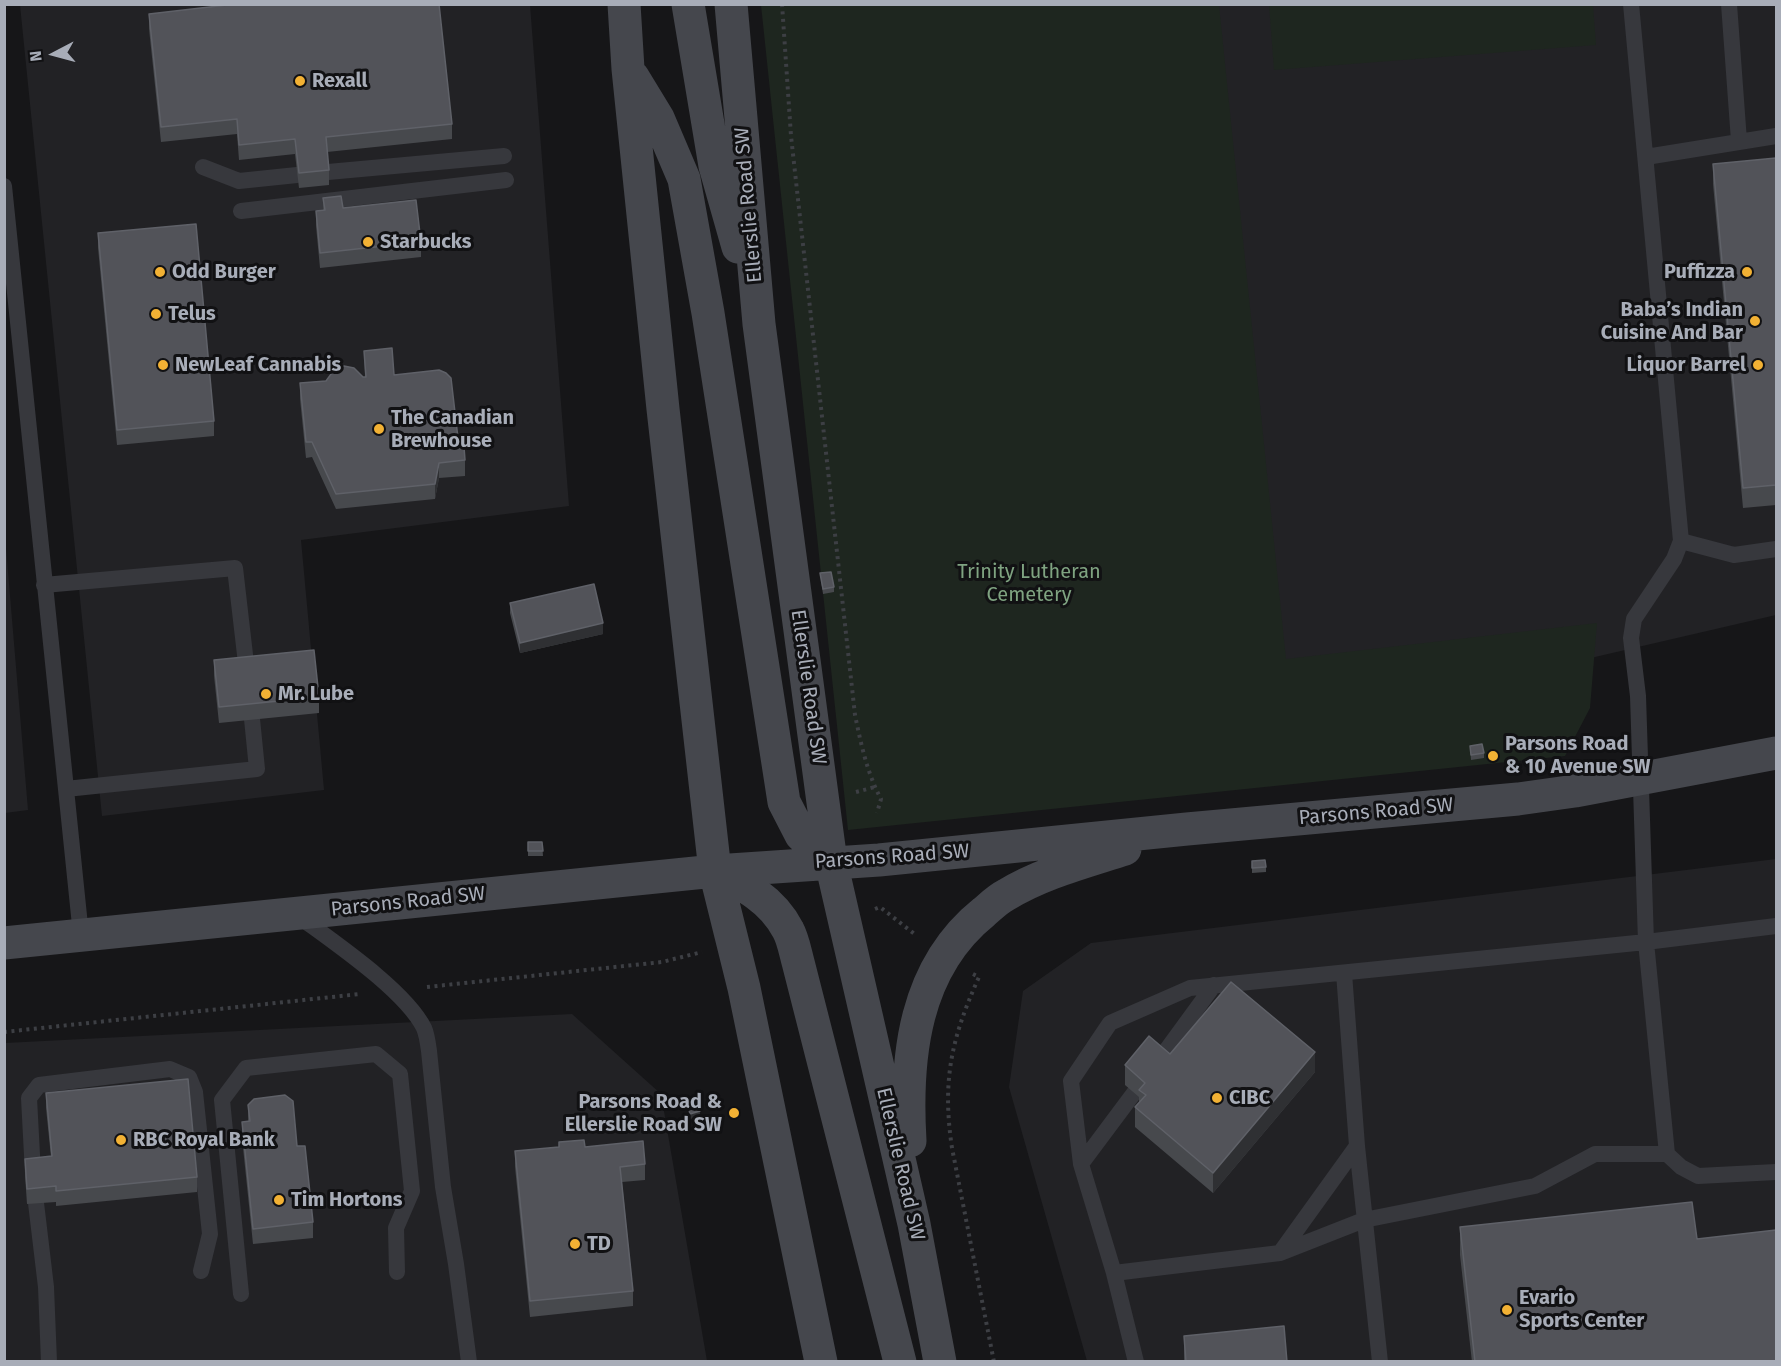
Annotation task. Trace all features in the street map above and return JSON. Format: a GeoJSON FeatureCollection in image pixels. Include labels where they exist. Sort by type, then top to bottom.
{"type":"FeatureCollection","features":[{"type":"Feature","properties":{"kind":"main road"},"geometry":{"type":"LineString","coordinates":[[624,4],[628,69],[665,433],[715,871],[744,988],[821,1362]]}},
{"type":"Feature","properties":{"kind":"main road"},"geometry":{"type":"LineString","coordinates":[[688,4],[715,166],[759,324]]}},
{"type":"Feature","properties":{"kind":"main road","name":"Ellerslie Road SW"},"geometry":{"type":"LineString","coordinates":[[731,4],[759,324],[831,862],[914,1224],[940,1362]]}},
{"type":"Feature","properties":{"kind":"main road"},"geometry":{"type":"LineString","coordinates":[[628,69],[658,118],[684,179],[708,313],[784,802],[801,836],[831,862]]}},
{"type":"Feature","properties":{"kind":"main road","name":"Parsons Road SW"},"geometry":{"type":"LineString","coordinates":[[4,943],[715,871],[831,862],[879,861],[1187,829],[1518,799],[1776,753]]}},
{"type":"Feature","properties":{"kind":"main road"},"geometry":{"type":"LineString","coordinates":[[914,1224],[909,1084],[914,1036],[926,993],[944,955],[971,922],[1005,895],[1048,874],[1187,829]]}},
{"type":"Feature","properties":{"kind":"main road"},"geometry":{"type":"LineString","coordinates":[[715,871],[757,893],[776,911],[788,930],[900,1362]]}},
{"type":"Feature","properties":{"kind":"lane"},"geometry":{"type":"LineString","coordinates":[[1631,4],[1681,541],[1674,559],[1634,618],[1631,638],[1638,696],[1646,942],[1667,1154],[1681,1167],[1698,1176],[1776,1172]]}},
{"type":"Feature","properties":{"kind":"lane"},"geometry":{"type":"LineString","coordinates":[[1729,4],[1739,141]]}},
{"type":"Feature","properties":{"kind":"lane"},"geometry":{"type":"LineString","coordinates":[[1646,157],[1776,136]]}},
{"type":"Feature","properties":{"kind":"lane"},"geometry":{"type":"LineString","coordinates":[[328,172],[504,156]]}},
{"type":"Feature","properties":{"kind":"lane"},"geometry":{"type":"LineString","coordinates":[[203,167],[239,181],[297,175]]}},
{"type":"Feature","properties":{"kind":"lane"},"geometry":{"type":"LineString","coordinates":[[241,211],[506,180]]}},
{"type":"Feature","properties":{"kind":"lane"},"geometry":{"type":"LineString","coordinates":[[4,186],[8,265],[81,935]]}},
{"type":"Feature","properties":{"kind":"lane"},"geometry":{"type":"LineString","coordinates":[[1681,541],[1734,555],[1776,549]]}},
{"type":"Feature","properties":{"kind":"lane"},"geometry":{"type":"LineString","coordinates":[[44,585],[236,568],[247,672]]}},
{"type":"Feature","properties":{"kind":"lane"},"geometry":{"type":"LineString","coordinates":[[66,789],[257,769],[252,719]]}},
{"type":"Feature","properties":{"kind":"lane"},"geometry":{"type":"LineString","coordinates":[[296,914],[372,972],[408,1007],[424,1029],[429,1051],[443,1187],[469,1362]]}},
{"type":"Feature","properties":{"kind":"lane"},"geometry":{"type":"LineString","coordinates":[[1136,1362],[1114,1273],[1081,1164],[1071,1081],[1110,1023],[1190,988],[1646,942],[1776,926]]}},
{"type":"Feature","properties":{"kind":"lane"},"geometry":{"type":"LineString","coordinates":[[1344,972],[1357,1146],[1380,1362]]}},
{"type":"Feature","properties":{"kind":"lane"},"geometry":{"type":"LineString","coordinates":[[1157,1063],[1214,985]]}},
{"type":"Feature","properties":{"kind":"lane"},"geometry":{"type":"LineString","coordinates":[[241,1294],[222,1100],[246,1068],[376,1054],[400,1074],[412,1191],[396,1228],[397,1272]]}},
{"type":"Feature","properties":{"kind":"lane"},"geometry":{"type":"LineString","coordinates":[[33,1174],[29,1098],[39,1085],[170,1069],[189,1077],[195,1092],[210,1234],[201,1271]]}},
{"type":"Feature","properties":{"kind":"lane"},"geometry":{"type":"LineString","coordinates":[[1081,1164],[1134,1093]]}},
{"type":"Feature","properties":{"kind":"lane"},"geometry":{"type":"LineString","coordinates":[[1280,1253],[1357,1146]]}},
{"type":"Feature","properties":{"kind":"lane"},"geometry":{"type":"LineString","coordinates":[[1114,1273],[1280,1253],[1364,1220],[1535,1186],[1595,1154],[1667,1154]]}},
{"type":"Feature","properties":{"kind":"lane"},"geometry":{"type":"LineString","coordinates":[[36,1203],[46,1287],[49,1362]]}},
{"type":"Feature","properties":{"kind":"path"},"geometry":{"type":"LineString","coordinates":[[782,4],[791,136],[855,715],[864,755],[874,787],[881,799],[877,813]]}},
{"type":"Feature","properties":{"kind":"path"},"geometry":{"type":"LineString","coordinates":[[853,794],[860,789],[874,787]]}},
{"type":"Feature","properties":{"kind":"path"},"geometry":{"type":"LineString","coordinates":[[880,907],[924,940]]}},
{"type":"Feature","properties":{"kind":"path"},"geometry":{"type":"LineString","coordinates":[[419,988],[662,962],[683,957]]}},
{"type":"Feature","properties":{"kind":"path"},"geometry":{"type":"LineString","coordinates":[[979,977],[964,1011],[953,1046],[947,1080],[947,1114],[994,1362]]}},
{"type":"Feature","properties":{"kind":"path"},"geometry":{"type":"LineString","coordinates":[[4,1032],[357,995]]}},
{"type":"Feature","properties":{"kind":"shaded area"},"geometry":{"type":"Polygon","coordinates":[[[20,5],[530,5],[569,506],[301,540],[324,790],[102,816],[20,5]]]}},
{"type":"Feature","properties":{"kind":"shaded area"},"geometry":{"type":"Polygon","coordinates":[[[1111,5],[1776,5],[1776,615],[1513,676],[1186,716],[1111,5]]]}},
{"type":"Feature","properties":{"kind":"shaded area"},"geometry":{"type":"Polygon","coordinates":[[[4,524],[28,810],[5,813],[4,813],[4,524]]]}},
{"type":"Feature","properties":{"kind":"shaded area"},"geometry":{"type":"Polygon","coordinates":[[[1776,859],[1776,1361],[1087,1361],[1009,1087],[1023,991],[1091,943],[1776,859]]]}},
{"type":"Feature","properties":{"kind":"shaded area"},"geometry":{"type":"Polygon","coordinates":[[[572,1014],[661,1094],[707,1361],[5,1362],[5,1043],[572,1014]]]}},
{"type":"Feature","properties":{"kind":"green space","name":"Trinity Lutheran Cemetery"},"geometry":{"type":"Polygon","coordinates":[[[761,5],[1219,5],[1286,659],[1597,623],[1590,708],[1565,756],[848,830],[761,5]]]}},
{"type":"Feature","properties":{"kind":"green space"},"geometry":{"type":"Polygon","coordinates":[[[1269,5],[1593,5],[1596,45],[1274,70],[1269,5]]]}},
{"type":"Feature","properties":{"kind":"building","name":"Rexall"},"geometry":{"type":"Polygon","coordinates":[[[235,4],[439,4],[452,124],[326,137],[329,170],[299,173],[295,139],[239,145],[237,119],[161,127],[149,14],[235,4]]]}},
{"type":"Feature","properties":{"kind":"building"},"geometry":{"type":"Polygon","coordinates":[[[1776,158],[1776,485],[1743,488],[1713,164],[1776,158]]]}},
{"type":"Feature","properties":{"kind":"building","name":"Starbucks"},"geometry":{"type":"Polygon","coordinates":[[[341,196],[343,208],[416,200],[421,242],[320,253],[316,211],[325,210],[323,198],[341,196]]]}},
{"type":"Feature","properties":{"kind":"building"},"geometry":{"type":"Polygon","coordinates":[[[196,224],[214,421],[117,430],[98,233],[196,224]]]}},
{"type":"Feature","properties":{"kind":"building","name":"The Canadian Brewhouse"},"geometry":{"type":"Polygon","coordinates":[[[392,348],[394,375],[439,370],[451,378],[459,447],[464,447],[465,460],[439,463],[435,484],[336,494],[312,442],[306,442],[300,383],[326,381],[334,370],[344,366],[354,368],[366,377],[364,351],[392,348]]]}},
{"type":"Feature","properties":{"kind":"building"},"geometry":{"type":"Polygon","coordinates":[[[831,572],[834,587],[823,589],[820,573],[831,572]]]}},
{"type":"Feature","properties":{"kind":"building"},"geometry":{"type":"Polygon","coordinates":[[[594,584],[603,623],[520,643],[510,603],[594,584]]]}},
{"type":"Feature","properties":{"kind":"building","name":"Mr. Lube"},"geometry":{"type":"Polygon","coordinates":[[[314,650],[319,697],[219,707],[214,660],[314,650]]]}},
{"type":"Feature","properties":{"kind":"building"},"geometry":{"type":"Polygon","coordinates":[[[1482,744],[1484,753],[1471,755],[1470,746],[1482,744]]]}},
{"type":"Feature","properties":{"kind":"building"},"geometry":{"type":"Polygon","coordinates":[[[528,842],[542,842],[543,851],[528,851],[528,842]]]}},
{"type":"Feature","properties":{"kind":"building"},"geometry":{"type":"Polygon","coordinates":[[[1265,860],[1266,867],[1252,868],[1252,861],[1265,860]]]}},
{"type":"Feature","properties":{"kind":"building","name":"CIBC"},"geometry":{"type":"Polygon","coordinates":[[[1231,982],[1315,1052],[1213,1173],[1135,1107],[1146,1095],[1139,1090],[1145,1083],[1125,1065],[1149,1036],[1170,1054],[1231,982]]]}},
{"type":"Feature","properties":{"kind":"building","name":"RBC Royal Bank"},"geometry":{"type":"Polygon","coordinates":[[[188,1079],[197,1177],[56,1191],[56,1186],[27,1189],[25,1159],[52,1156],[46,1093],[188,1079]]]}},
{"type":"Feature","properties":{"kind":"building","name":"Tim Hortons"},"geometry":{"type":"Polygon","coordinates":[[[285,1095],[293,1101],[297,1146],[305,1146],[313,1222],[253,1229],[242,1122],[250,1121],[248,1105],[254,1099],[285,1095]]]}},
{"type":"Feature","properties":{"kind":"building"},"geometry":{"type":"Polygon","coordinates":[[[696,1098],[700,1111],[690,1114],[687,1101],[696,1098]]]}},
{"type":"Feature","properties":{"kind":"building","name":"TD"},"geometry":{"type":"Polygon","coordinates":[[[584,1140],[585,1147],[643,1141],[645,1164],[620,1167],[633,1291],[530,1301],[515,1151],[559,1147],[559,1142],[584,1140]]]}},
{"type":"Feature","properties":{"kind":"building"},"geometry":{"type":"Polygon","coordinates":[[[1692,1202],[1697,1239],[1776,1230],[1776,1362],[1475,1362],[1460,1227],[1692,1202]]]}},
{"type":"Feature","properties":{"kind":"building"},"geometry":{"type":"Polygon","coordinates":[[[1284,1326],[1287,1362],[1186,1362],[1184,1336],[1284,1326]]]}},
{"type":"Feature","properties":{"kind":"place","name":"Rexall"},"geometry":{"type":"Point","coordinates":[300,81]}},
{"type":"Feature","properties":{"kind":"place","name":"Starbucks"},"geometry":{"type":"Point","coordinates":[368,242]}},
{"type":"Feature","properties":{"kind":"place","name":"Odd Burger"},"geometry":{"type":"Point","coordinates":[160,272]}},
{"type":"Feature","properties":{"kind":"place","name":"Puffizza"},"geometry":{"type":"Point","coordinates":[1747,272]}},
{"type":"Feature","properties":{"kind":"place","name":"Telus"},"geometry":{"type":"Point","coordinates":[156,314]}},
{"type":"Feature","properties":{"kind":"place","name":"Baba’s Indian Cuisine And Bar"},"geometry":{"type":"Point","coordinates":[1755,321]}},
{"type":"Feature","properties":{"kind":"place","name":"NewLeaf Cannabis"},"geometry":{"type":"Point","coordinates":[163,365]}},
{"type":"Feature","properties":{"kind":"place","name":"Liquor Barrel"},"geometry":{"type":"Point","coordinates":[1758,365]}},
{"type":"Feature","properties":{"kind":"place","name":"The Canadian Brewhouse"},"geometry":{"type":"Point","coordinates":[379,429]}},
{"type":"Feature","properties":{"kind":"place","name":"Mr. Lube"},"geometry":{"type":"Point","coordinates":[266,694]}},
{"type":"Feature","properties":{"kind":"place","name":"Parsons Road & 10 Avenue SW"},"geometry":{"type":"Point","coordinates":[1493,756]}},
{"type":"Feature","properties":{"kind":"place","name":"CIBC"},"geometry":{"type":"Point","coordinates":[1217,1098]}},
{"type":"Feature","properties":{"kind":"place","name":"Parsons Road & Ellerslie Road SW"},"geometry":{"type":"Point","coordinates":[734,1113]}},
{"type":"Feature","properties":{"kind":"place","name":"RBC Royal Bank"},"geometry":{"type":"Point","coordinates":[121,1140]}},
{"type":"Feature","properties":{"kind":"place","name":"Tim Hortons"},"geometry":{"type":"Point","coordinates":[279,1200]}},
{"type":"Feature","properties":{"kind":"place","name":"TD"},"geometry":{"type":"Point","coordinates":[575,1244]}},
{"type":"Feature","properties":{"kind":"place","name":"Evario Sports Center"},"geometry":{"type":"Point","coordinates":[1507,1310]}}]}
